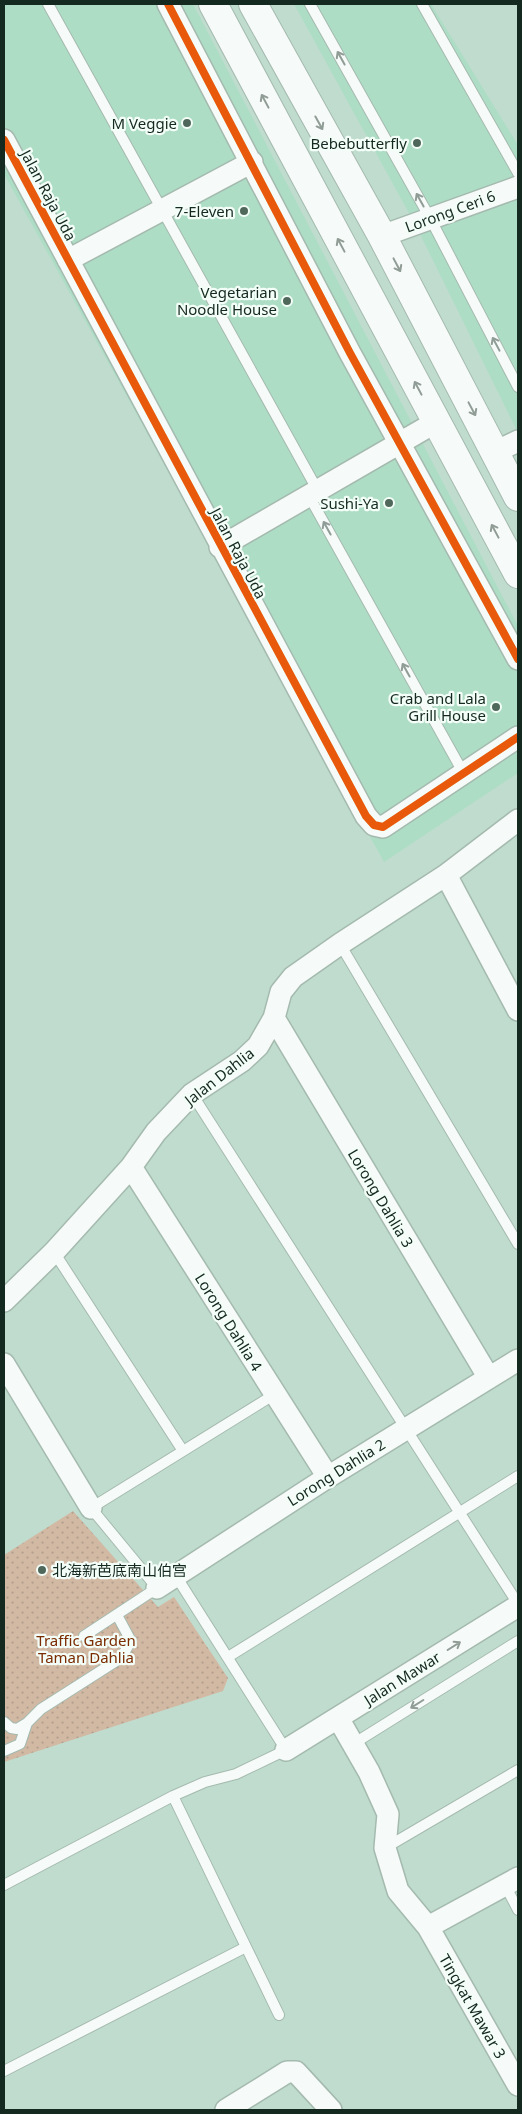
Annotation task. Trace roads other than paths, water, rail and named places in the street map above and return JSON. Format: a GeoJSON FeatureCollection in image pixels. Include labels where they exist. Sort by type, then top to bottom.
{"type":"FeatureCollection","features":[{"type":"Feature","properties":{"kind":"main road"},"geometry":{"type":"LineString","coordinates":[[213,4],[518,574]]}},
{"type":"Feature","properties":{"kind":"main road"},"geometry":{"type":"LineString","coordinates":[[253,4],[382,236],[506,446],[518,497]]}},
{"type":"Feature","properties":{"kind":"street"},"geometry":{"type":"LineString","coordinates":[[168,4],[350,353],[518,659]]}},
{"type":"Feature","properties":{"kind":"street","name":"Jalan Raja Uda"},"geometry":{"type":"LineString","coordinates":[[4,140],[220,547],[366,816],[374,824],[383,827],[518,737]]}},
{"type":"Feature","properties":{"kind":"street"},"geometry":{"type":"LineString","coordinates":[[68,260],[252,162]]}},
{"type":"Feature","properties":{"kind":"street","name":"Lorong Ceri 6"},"geometry":{"type":"LineString","coordinates":[[382,236],[518,187]]}},
{"type":"Feature","properties":{"kind":"street"},"geometry":{"type":"LineString","coordinates":[[220,547],[436,422]]}},
{"type":"Feature","properties":{"kind":"street","name":"Jalan Dahlia"},"geometry":{"type":"LineString","coordinates":[[4,1301],[54,1252],[130,1167],[156,1132],[192,1094],[242,1061],[258,1046],[274,1018],[281,992],[293,977],[446,875],[518,820]]}},
{"type":"Feature","properties":{"kind":"street"},"geometry":{"type":"LineString","coordinates":[[446,875],[518,1010]]}},
{"type":"Feature","properties":{"kind":"street","name":"Lorong Dahlia 3"},"geometry":{"type":"LineString","coordinates":[[274,1018],[489,1378]]}},
{"type":"Feature","properties":{"kind":"street","name":"Lorong Dahlia 4"},"geometry":{"type":"LineString","coordinates":[[130,1167],[328,1476]]}},
{"type":"Feature","properties":{"kind":"street","name":"Lorong Dahlia 2"},"geometry":{"type":"LineString","coordinates":[[157,1588],[328,1476],[518,1360]]}},
{"type":"Feature","properties":{"kind":"street"},"geometry":{"type":"LineString","coordinates":[[4,1364],[91,1508]]}},
{"type":"Feature","properties":{"kind":"street","name":"Jalan Mawar"},"geometry":{"type":"LineString","coordinates":[[286,1750],[518,1605]]}},
{"type":"Feature","properties":{"kind":"street"},"geometry":{"type":"LineString","coordinates":[[338,1718],[369,1772],[388,1814],[385,1848]]}},
{"type":"Feature","properties":{"kind":"street","name":"Tingkat Mawar 3"},"geometry":{"type":"LineString","coordinates":[[385,1848],[398,1891],[428,1927],[518,2085]]}},
{"type":"Feature","properties":{"kind":"street"},"geometry":{"type":"LineString","coordinates":[[428,1927],[512,1881]]}},
{"type":"Feature","properties":{"kind":"street"},"geometry":{"type":"LineString","coordinates":[[226,2110],[287,2072],[296,2072],[331,2110]]}},
{"type":"Feature","properties":{"kind":"lane"},"geometry":{"type":"LineString","coordinates":[[48,4],[162,209],[464,774]]}},
{"type":"Feature","properties":{"kind":"lane"},"geometry":{"type":"LineString","coordinates":[[310,4],[430,218],[518,387]]}},
{"type":"Feature","properties":{"kind":"lane"},"geometry":{"type":"LineString","coordinates":[[422,4],[518,173]]}},
{"type":"Feature","properties":{"kind":"lane"},"geometry":{"type":"LineString","coordinates":[[340,944],[518,1244]]}},
{"type":"Feature","properties":{"kind":"lane"},"geometry":{"type":"LineString","coordinates":[[192,1094],[518,1605]]}},
{"type":"Feature","properties":{"kind":"lane"},"geometry":{"type":"LineString","coordinates":[[54,1252],[182,1451]]}},
{"type":"Feature","properties":{"kind":"lane"},"geometry":{"type":"LineString","coordinates":[[84,1636],[157,1588],[91,1508],[275,1394]]}},
{"type":"Feature","properties":{"kind":"lane"},"geometry":{"type":"LineString","coordinates":[[228,1657],[518,1476]]}},
{"type":"Feature","properties":{"kind":"lane"},"geometry":{"type":"LineString","coordinates":[[4,1885],[172,1796],[205,1782],[236,1774],[286,1750],[176,1576]]}},
{"type":"Feature","properties":{"kind":"lane"},"geometry":{"type":"LineString","coordinates":[[4,1722],[10,1728],[17,1729],[27,1723],[41,1709],[121,1658],[131,1641],[117,1615]]}},
{"type":"Feature","properties":{"kind":"lane"},"geometry":{"type":"LineString","coordinates":[[353,1744],[518,1641]]}},
{"type":"Feature","properties":{"kind":"lane"},"geometry":{"type":"LineString","coordinates":[[4,1751],[20,1744],[27,1723]]}},
{"type":"Feature","properties":{"kind":"lane"},"geometry":{"type":"LineString","coordinates":[[385,1848],[518,1770]]}},
{"type":"Feature","properties":{"kind":"lane"},"geometry":{"type":"LineString","coordinates":[[172,1796],[279,2015]]}},
{"type":"Feature","properties":{"kind":"lane"},"geometry":{"type":"LineString","coordinates":[[512,1881],[518,1910]]}},
{"type":"Feature","properties":{"kind":"lane"},"geometry":{"type":"LineString","coordinates":[[4,2072],[246,1948]]}},
{"type":"Feature","properties":{"kind":"place","name":"M Veggie"},"geometry":{"type":"Point","coordinates":[187,123]}},
{"type":"Feature","properties":{"kind":"place","name":"Bebebutterfly"},"geometry":{"type":"Point","coordinates":[417,143]}},
{"type":"Feature","properties":{"kind":"place","name":"7-Eleven"},"geometry":{"type":"Point","coordinates":[244,211]}},
{"type":"Feature","properties":{"kind":"place","name":"Vegetarian Noodle House"},"geometry":{"type":"Point","coordinates":[287,301]}},
{"type":"Feature","properties":{"kind":"place","name":"Sushi-Ya"},"geometry":{"type":"Point","coordinates":[389,503]}},
{"type":"Feature","properties":{"kind":"place","name":"Crab and Lala Grill House"},"geometry":{"type":"Point","coordinates":[496,707]}},
{"type":"Feature","properties":{"kind":"place","name":"北海新芭底南山伯宫"},"geometry":{"type":"Point","coordinates":[42,1570]}},
{"type":"Feature","properties":{"kind":"park label","name":"Traffic Garden Taman Dahlia"},"geometry":{"type":"Point","coordinates":[86,1648]}}]}
